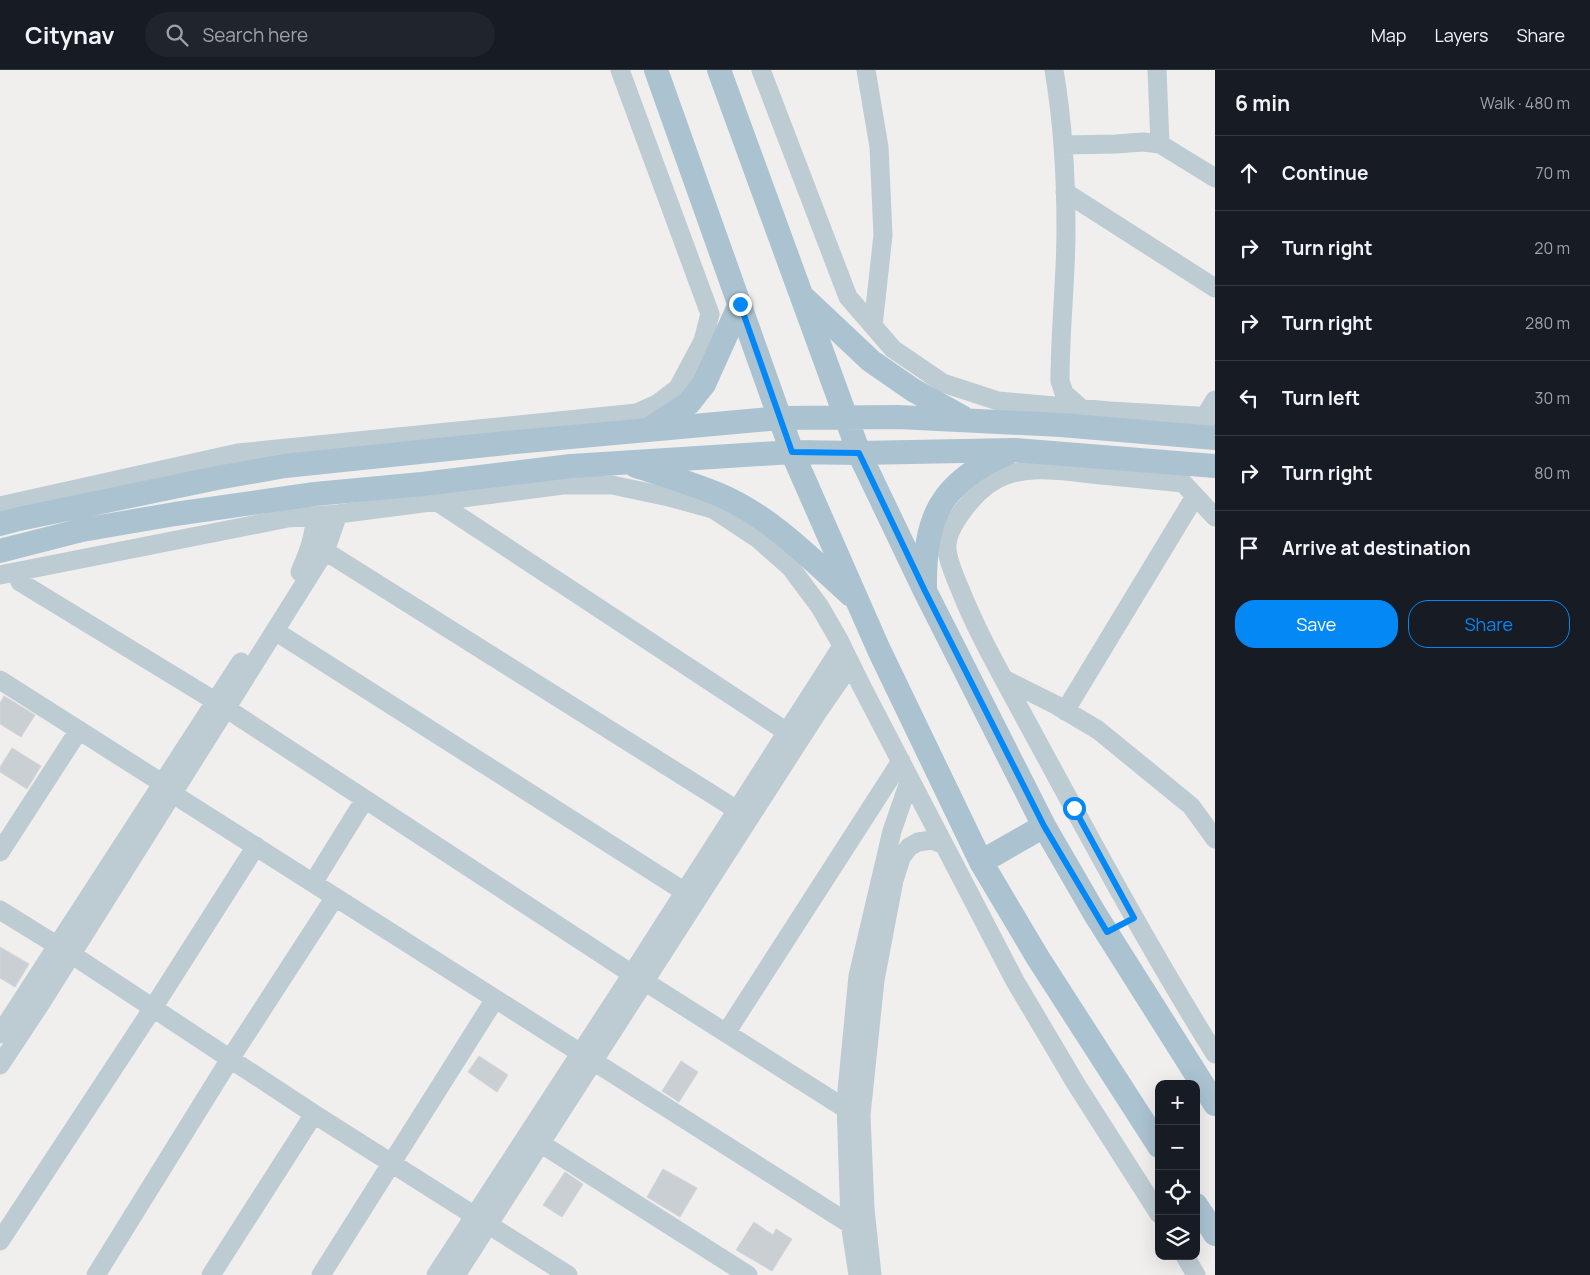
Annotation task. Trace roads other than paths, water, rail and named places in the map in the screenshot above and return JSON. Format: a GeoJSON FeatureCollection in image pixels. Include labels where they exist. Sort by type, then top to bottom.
{"type":"FeatureCollection","features":[{"type":"Feature","properties":{"kind":"main road"},"geometry":{"type":"LineString","coordinates":[[656,70],[792,452],[879,650],[981,862],[1038,958],[1155,1140]]}},
{"type":"Feature","properties":{"kind":"main road"},"geometry":{"type":"LineString","coordinates":[[719,70],[859,453],[925,591],[1044,826],[1107,932],[1215,1104]]}},
{"type":"Feature","properties":{"kind":"main road"},"geometry":{"type":"LineString","coordinates":[[801,295],[871,361],[913,390],[968,420]]}},
{"type":"Feature","properties":{"kind":"main road"},"geometry":{"type":"LineString","coordinates":[[647,430],[689,403],[704,384],[740,304]]}},
{"type":"Feature","properties":{"kind":"main road"},"geometry":{"type":"LineString","coordinates":[[0,524],[218,478],[285,466],[781,418],[845,416],[968,420],[1215,438]]}},
{"type":"Feature","properties":{"kind":"main road"},"geometry":{"type":"LineString","coordinates":[[925,591],[924,560],[928,539],[932,521],[942,502],[956,484],[982,464],[1014,450]]}},
{"type":"Feature","properties":{"kind":"main road"},"geometry":{"type":"LineString","coordinates":[[0,551],[82,530],[185,512],[315,494],[422,484],[571,466],[625,462],[792,452],[859,453],[1014,450],[1215,466]]}},
{"type":"Feature","properties":{"kind":"main road"},"geometry":{"type":"LineString","coordinates":[[625,462],[721,495],[752,513],[784,534],[858,601]]}},
{"type":"Feature","properties":{"kind":"main road"},"geometry":{"type":"LineString","coordinates":[[981,862],[1044,826]]}},
{"type":"Feature","properties":{"kind":"main road"},"geometry":{"type":"LineString","coordinates":[[1200,1211],[1215,1234]]}},
{"type":"Feature","properties":{"kind":"street"},"geometry":{"type":"LineString","coordinates":[[0,506],[238,453],[637,413],[657,404],[678,388],[703,341],[710,314],[620,70]]}},
{"type":"Feature","properties":{"kind":"street"},"geometry":{"type":"LineString","coordinates":[[761,70],[848,297],[894,349],[943,383],[998,400],[1110,412],[1212,411]]}},
{"type":"Feature","properties":{"kind":"street"},"geometry":{"type":"LineString","coordinates":[[866,70],[879,147],[883,235],[873,326]]}},
{"type":"Feature","properties":{"kind":"street"},"geometry":{"type":"LineString","coordinates":[[1054,70],[1064,145],[1066,230],[1060,381],[1064,393],[1081,408],[1122,430]]}},
{"type":"Feature","properties":{"kind":"street"},"geometry":{"type":"LineString","coordinates":[[1157,70],[1160,144]]}},
{"type":"Feature","properties":{"kind":"street"},"geometry":{"type":"LineString","coordinates":[[1064,145],[1143,142],[1160,144],[1215,178]]}},
{"type":"Feature","properties":{"kind":"street"},"geometry":{"type":"LineString","coordinates":[[1065,192],[1215,288]]}},
{"type":"Feature","properties":{"kind":"street"},"geometry":{"type":"LineString","coordinates":[[1215,517],[1183,483],[1037,470],[1012,472],[993,481],[964,508],[952,529],[946,548],[955,578],[969,612],[1004,679],[1134,918],[1215,1054]]}},
{"type":"Feature","properties":{"kind":"street"},"geometry":{"type":"LineString","coordinates":[[1170,482],[1215,529]]}},
{"type":"Feature","properties":{"kind":"street"},"geometry":{"type":"LineString","coordinates":[[0,575],[288,518],[338,514],[563,485],[612,485],[713,509],[757,538],[791,568],[820,607],[1015,981],[1076,1084],[1155,1208]]}},
{"type":"Feature","properties":{"kind":"street"},"geometry":{"type":"LineString","coordinates":[[436,501],[787,732]]}},
{"type":"Feature","properties":{"kind":"street"},"geometry":{"type":"LineString","coordinates":[[1065,711],[1191,503]]}},
{"type":"Feature","properties":{"kind":"street"},"geometry":{"type":"LineString","coordinates":[[220,705],[275,631],[325,551],[338,514]]}},
{"type":"Feature","properties":{"kind":"street"},"geometry":{"type":"LineString","coordinates":[[0,1065],[64,950],[168,789],[300,572],[311,548],[315,530],[315,516]]}},
{"type":"Feature","properties":{"kind":"street"},"geometry":{"type":"LineString","coordinates":[[325,551],[738,810]]}},
{"type":"Feature","properties":{"kind":"street"},"geometry":{"type":"LineString","coordinates":[[20,582],[220,705],[638,978],[846,1109]]}},
{"type":"Feature","properties":{"kind":"street"},"geometry":{"type":"LineString","coordinates":[[275,631],[685,892]]}},
{"type":"Feature","properties":{"kind":"street"},"geometry":{"type":"LineString","coordinates":[[638,978],[685,892],[842,646]]}},
{"type":"Feature","properties":{"kind":"street"},"geometry":{"type":"LineString","coordinates":[[456,1275],[482,1220],[586,1058],[851,664]]}},
{"type":"Feature","properties":{"kind":"street"},"geometry":{"type":"LineString","coordinates":[[1004,679],[1098,730],[1191,806],[1215,839]]}},
{"type":"Feature","properties":{"kind":"street"},"geometry":{"type":"LineString","coordinates":[[0,680],[586,1058],[867,1235]]}},
{"type":"Feature","properties":{"kind":"street"},"geometry":{"type":"LineString","coordinates":[[0,852],[79,730]]}},
{"type":"Feature","properties":{"kind":"street"},"geometry":{"type":"LineString","coordinates":[[726,1033],[900,761]]}},
{"type":"Feature","properties":{"kind":"street"},"geometry":{"type":"LineString","coordinates":[[858,1275],[850,1223],[846,1109],[858,976],[892,831],[910,779]]}},
{"type":"Feature","properties":{"kind":"street"},"geometry":{"type":"LineString","coordinates":[[313,883],[365,799]]}},
{"type":"Feature","properties":{"kind":"street"},"geometry":{"type":"LineString","coordinates":[[872,1275],[867,1235],[861,1116],[875,980],[894,880],[901,858],[909,847],[918,842],[932,840],[944,845]]}},
{"type":"Feature","properties":{"kind":"street"},"geometry":{"type":"LineString","coordinates":[[0,1241],[153,1008],[256,846]]}},
{"type":"Feature","properties":{"kind":"street"},"geometry":{"type":"LineString","coordinates":[[96,1275],[230,1059],[335,897]]}},
{"type":"Feature","properties":{"kind":"street"},"geometry":{"type":"LineString","coordinates":[[0,910],[314,1114],[568,1275]]}},
{"type":"Feature","properties":{"kind":"street"},"geometry":{"type":"LineString","coordinates":[[1107,932],[1134,918]]}},
{"type":"Feature","properties":{"kind":"street"},"geometry":{"type":"LineString","coordinates":[[0,1034],[64,950]]}},
{"type":"Feature","properties":{"kind":"street"},"geometry":{"type":"LineString","coordinates":[[321,1275],[495,999]]}},
{"type":"Feature","properties":{"kind":"street"},"geometry":{"type":"LineString","coordinates":[[436,1275],[482,1220],[540,1144],[586,1058]]}},
{"type":"Feature","properties":{"kind":"street"},"geometry":{"type":"LineString","coordinates":[[211,1275],[314,1114]]}},
{"type":"Feature","properties":{"kind":"street"},"geometry":{"type":"LineString","coordinates":[[540,1144],[748,1275]]}},
{"type":"Feature","properties":{"kind":"street"},"geometry":{"type":"LineString","coordinates":[[1187,1260],[1196,1275]]}}]}
